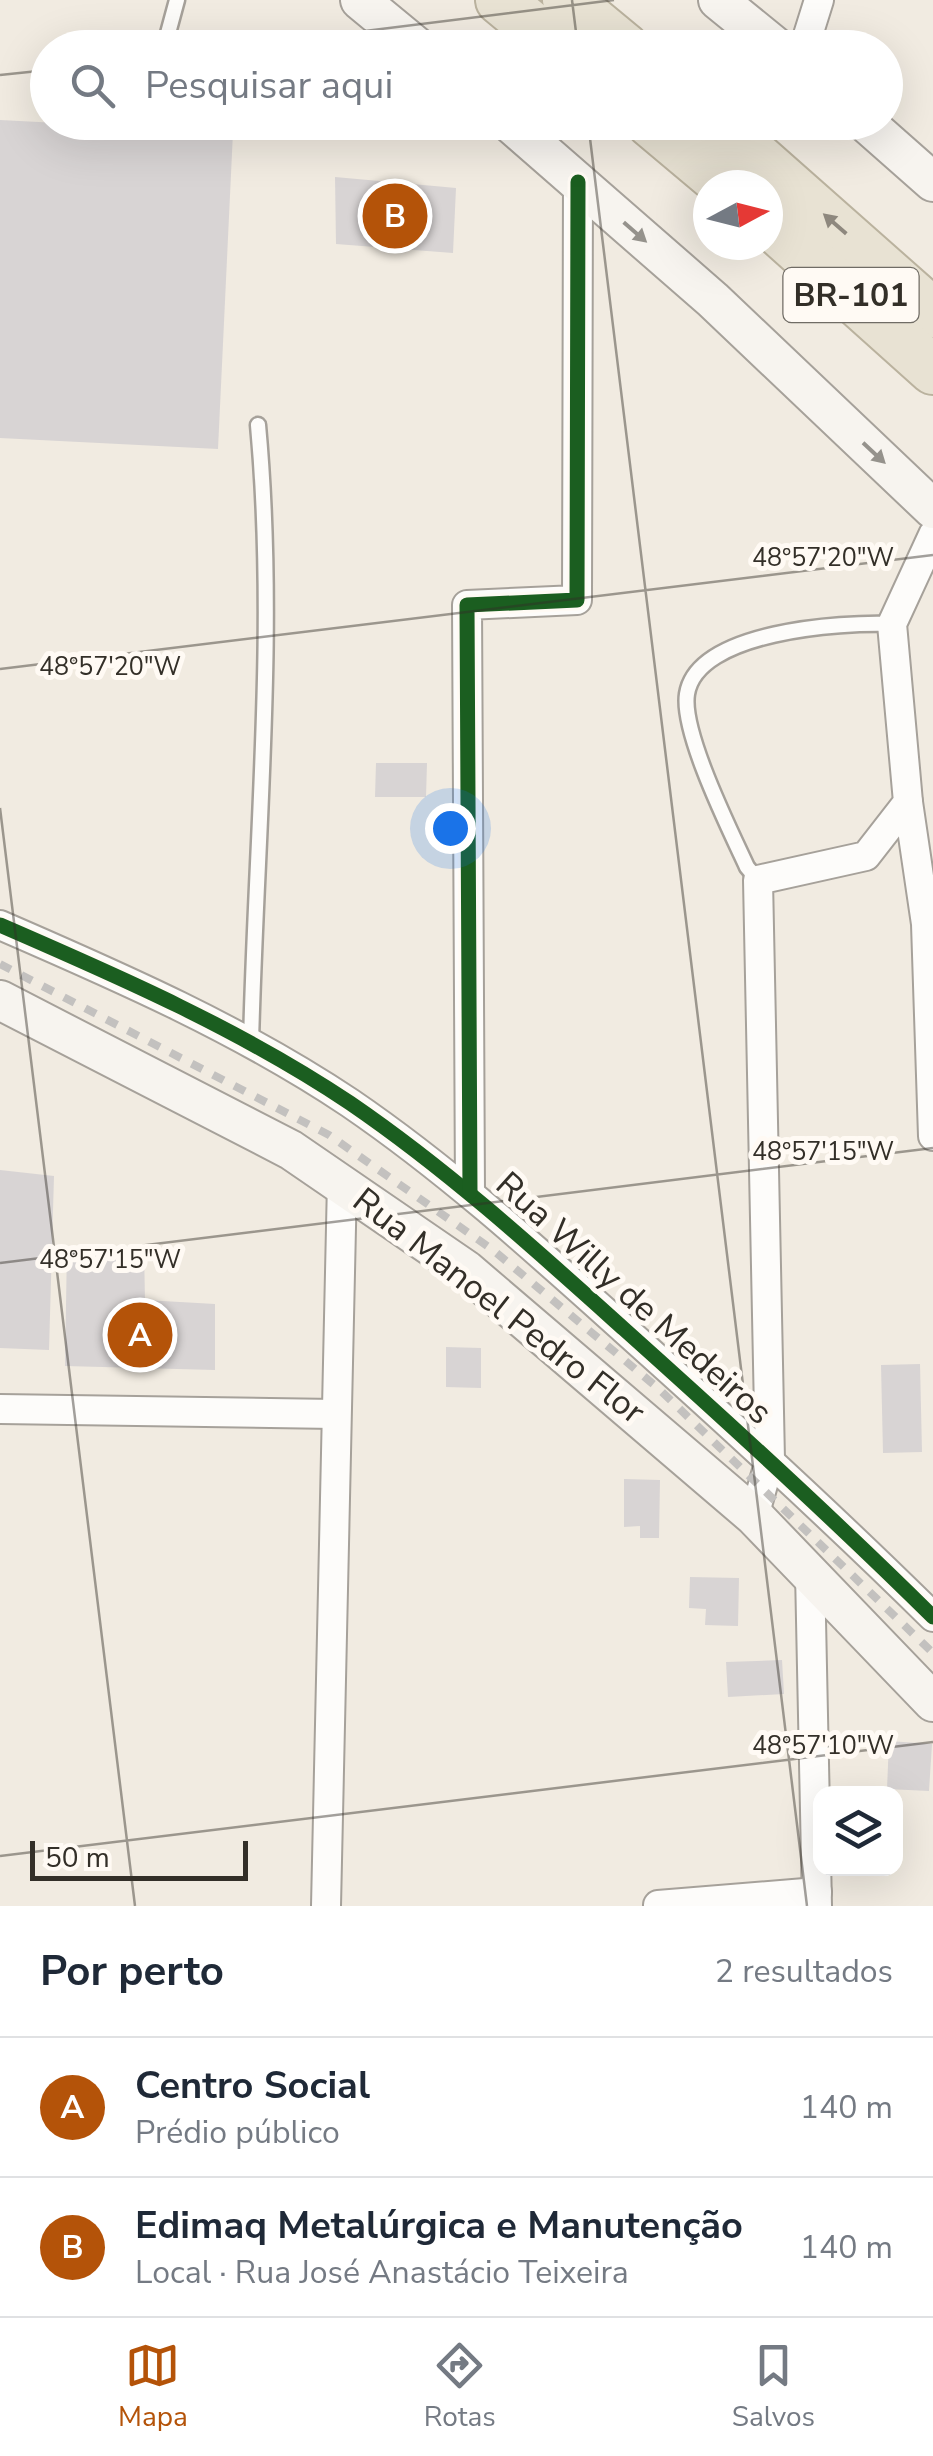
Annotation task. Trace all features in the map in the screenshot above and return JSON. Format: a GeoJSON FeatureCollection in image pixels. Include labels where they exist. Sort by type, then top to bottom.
{"type":"FeatureCollection","features":[{"type":"Feature","properties":{"kind":"highway"},"geometry":{"type":"LineString","coordinates":[[500,0],[536,30]]}},
{"type":"Feature","properties":{"kind":"highway"},"geometry":{"type":"LineString","coordinates":[[567,0],[603,30]]}},
{"type":"Feature","properties":{"kind":"highway"},"geometry":{"type":"LineString","coordinates":[[671,140],[707,170]]}},
{"type":"Feature","properties":{"kind":"highway","name":"BR-101"},"geometry":{"type":"LineString","coordinates":[[736,140],[933,313]]}},
{"type":"Feature","properties":{"kind":"highway","name":"BR-101"},"geometry":{"type":"LineString","coordinates":[[783,235],[933,370]]}},
{"type":"Feature","properties":{"kind":"main road"},"geometry":{"type":"LineString","coordinates":[[360,0],[396,30]]}},
{"type":"Feature","properties":{"kind":"main road"},"geometry":{"type":"LineString","coordinates":[[718,0],[755,30]]}},
{"type":"Feature","properties":{"kind":"main road"},"geometry":{"type":"LineString","coordinates":[[530,140],[714,300],[933,509]]}},
{"type":"Feature","properties":{"kind":"main road"},"geometry":{"type":"LineString","coordinates":[[885,140],[933,182]]}},
{"type":"Feature","properties":{"kind":"main road","name":"Rua Manoel Pedro Flor"},"geometry":{"type":"LineString","coordinates":[[0,1000],[229,1116],[342,1182],[521,1314],[754,1516],[933,1702]]}},
{"type":"Feature","properties":{"kind":"street"},"geometry":{"type":"LineString","coordinates":[[809,30],[818,0]]}},
{"type":"Feature","properties":{"kind":"street"},"geometry":{"type":"LineString","coordinates":[[470,1192],[468,605],[577,600],[578,182]]}},
{"type":"Feature","properties":{"kind":"street"},"geometry":{"type":"LineString","coordinates":[[933,535],[892,624],[908,802],[926,924],[933,1136]]}},
{"type":"Feature","properties":{"kind":"street"},"geometry":{"type":"LineString","coordinates":[[754,1516],[770,1460],[758,880],[866,856],[908,802]]}},
{"type":"Feature","properties":{"kind":"street","name":"Rua Willy de Medeiros"},"geometry":{"type":"LineString","coordinates":[[0,925],[171,1001],[251,1043],[347,1101],[470,1192],[770,1460],[933,1618]]}},
{"type":"Feature","properties":{"kind":"street"},"geometry":{"type":"LineString","coordinates":[[326,1906],[342,1182]]}},
{"type":"Feature","properties":{"kind":"street"},"geometry":{"type":"LineString","coordinates":[[0,1409],[335,1414]]}},
{"type":"Feature","properties":{"kind":"street"},"geometry":{"type":"LineString","coordinates":[[658,1905],[817,1899],[810,1572]]}},
{"type":"Feature","properties":{"kind":"lane"},"geometry":{"type":"LineString","coordinates":[[169,30],[177,0]]}},
{"type":"Feature","properties":{"kind":"lane"},"geometry":{"type":"LineString","coordinates":[[251,1043],[268,643],[267,521],[258,425]]}},
{"type":"Feature","properties":{"kind":"lane"},"geometry":{"type":"LineString","coordinates":[[758,880],[747,868],[698,754],[686,695],[698,668],[712,655],[737,644],[830,626],[892,624]]}},
{"type":"Feature","properties":{"kind":"building"},"geometry":{"type":"Polygon","coordinates":[[[0,120],[30,122],[30,140],[233,140],[218,449],[0,438],[0,120]]]}},
{"type":"Feature","properties":{"kind":"building"},"geometry":{"type":"Polygon","coordinates":[[[335,177],[456,188],[453,253],[336,244],[335,177]]]}},
{"type":"Feature","properties":{"kind":"building"},"geometry":{"type":"Polygon","coordinates":[[[376,763],[427,763],[426,797],[375,797],[376,763]]]}},
{"type":"Feature","properties":{"kind":"building"},"geometry":{"type":"Polygon","coordinates":[[[0,1170],[54,1176],[49,1350],[0,1348],[0,1170]]]}},
{"type":"Feature","properties":{"kind":"building"},"geometry":{"type":"Polygon","coordinates":[[[67,1246],[144,1250],[145,1300],[215,1304],[215,1370],[65,1366],[67,1246]]]}},
{"type":"Feature","properties":{"kind":"building"},"geometry":{"type":"Polygon","coordinates":[[[446,1347],[481,1348],[481,1388],[446,1387],[446,1347]]]}},
{"type":"Feature","properties":{"kind":"building"},"geometry":{"type":"Polygon","coordinates":[[[920,1364],[922,1452],[883,1453],[881,1365],[920,1364]]]}},
{"type":"Feature","properties":{"kind":"building"},"geometry":{"type":"Polygon","coordinates":[[[624,1479],[660,1480],[659,1538],[640,1538],[640,1526],[624,1527],[624,1479]]]}},
{"type":"Feature","properties":{"kind":"building"},"geometry":{"type":"Polygon","coordinates":[[[690,1577],[739,1578],[738,1626],[705,1625],[706,1609],[689,1608],[690,1577]]]}},
{"type":"Feature","properties":{"kind":"building"},"geometry":{"type":"Polygon","coordinates":[[[782,1660],[784,1694],[728,1697],[726,1662],[782,1660]]]}},
{"type":"Feature","properties":{"kind":"building"},"geometry":{"type":"Polygon","coordinates":[[[889,1741],[932,1744],[929,1791],[887,1786],[889,1741]]]}},
{"type":"Feature","properties":{"kind":"railway"},"geometry":{"type":"LineString","coordinates":[[0,964],[329,1135],[493,1250],[659,1389],[933,1653]]}},
{"type":"Feature","properties":{"kind":"cycle path"},"geometry":{"type":"LineString","coordinates":[[470,1192],[467,605],[577,600],[578,182]]}},
{"type":"Feature","properties":{"kind":"cycle path"},"geometry":{"type":"LineString","coordinates":[[0,925],[223,1028],[350,1103],[422,1155],[591,1299],[933,1617]]}},
{"type":"Feature","properties":{"kind":"place","name":"Edimaq Metalúrgica e Manutenção"},"geometry":{"type":"Point","coordinates":[395,216]}},
{"type":"Feature","properties":{"kind":"place","name":"Centro Social"},"geometry":{"type":"Point","coordinates":[140,1335]}}]}
